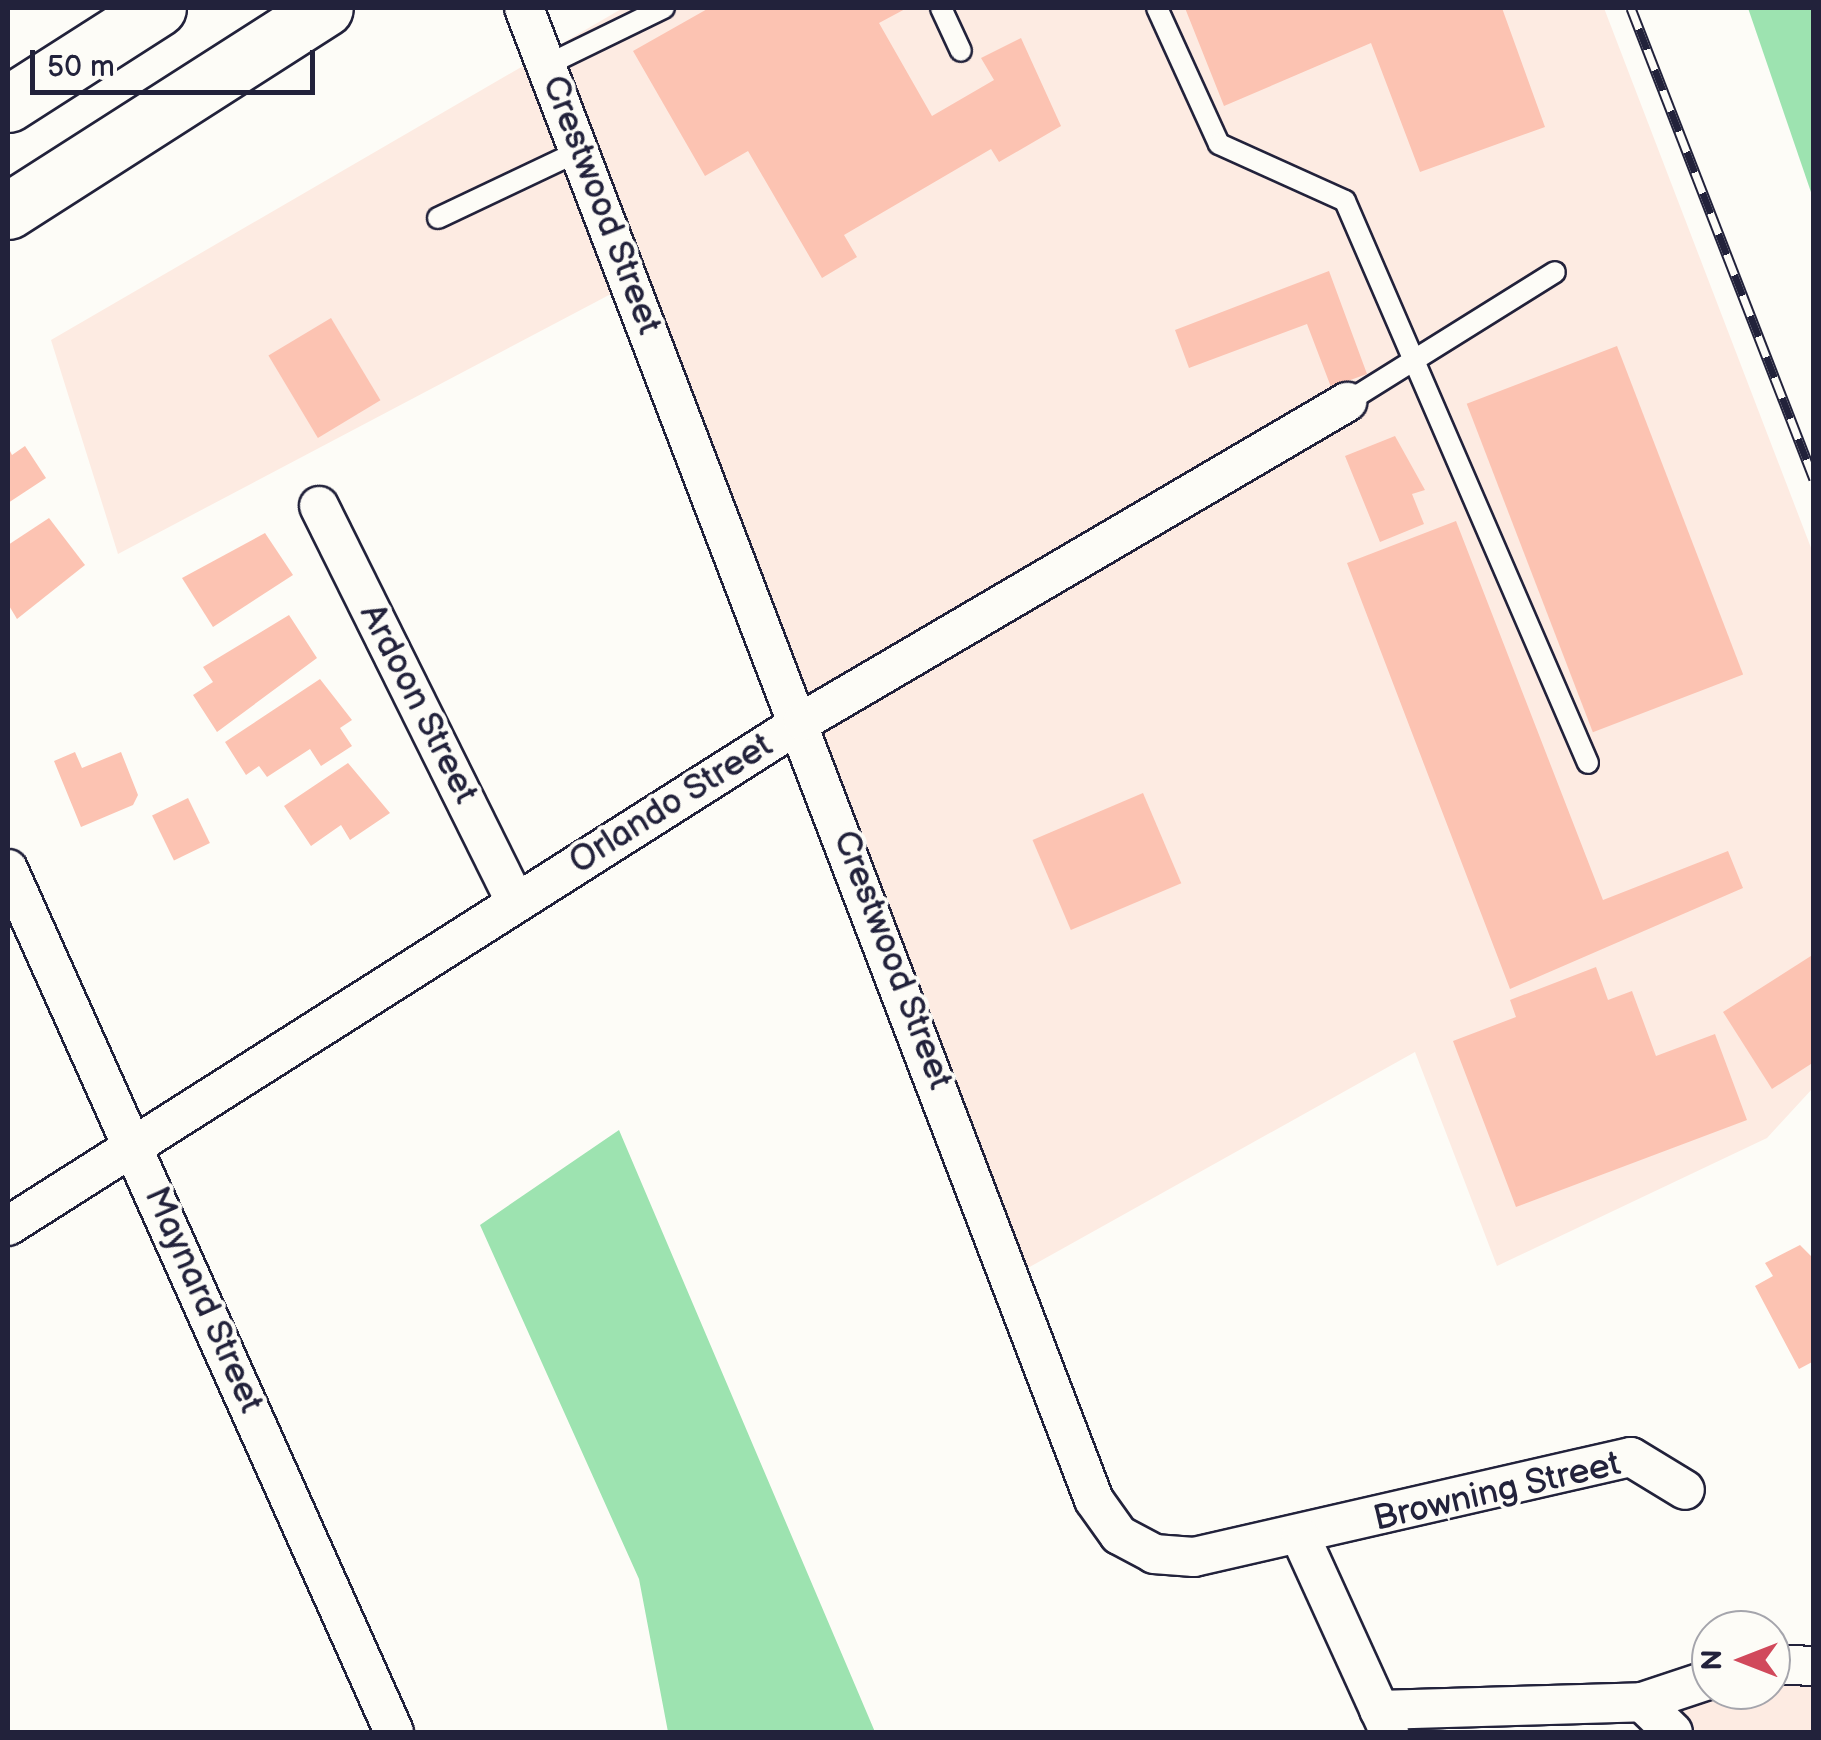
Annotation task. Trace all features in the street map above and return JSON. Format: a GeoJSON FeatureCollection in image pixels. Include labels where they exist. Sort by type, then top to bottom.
{"type":"FeatureCollection","features":[{"type":"Feature","properties":{"kind":"highway"},"geometry":{"type":"LineString","coordinates":[[8,104],[158,8]]}},
{"type":"Feature","properties":{"kind":"highway"},"geometry":{"type":"LineString","coordinates":[[8,211],[324,8]]}},
{"type":"Feature","properties":{"kind":"street","name":"Crestwood Street"},"geometry":{"type":"LineString","coordinates":[[524,8],[803,721],[1094,1500],[1119,1535],[1154,1554],[1194,1558],[1301,1538]]}},
{"type":"Feature","properties":{"kind":"street","name":"Orlando Street"},"geometry":{"type":"LineString","coordinates":[[8,1226],[803,721],[1347,402]]}},
{"type":"Feature","properties":{"kind":"street","name":"Ardoon Street"},"geometry":{"type":"LineString","coordinates":[[319,506],[516,902]]}},
{"type":"Feature","properties":{"kind":"street","name":"Maynard Street"},"geometry":{"type":"LineString","coordinates":[[8,870],[134,1144],[394,1732]]}},
{"type":"Feature","properties":{"kind":"street","name":"Browning Street"},"geometry":{"type":"LineString","coordinates":[[1301,1538],[1630,1457],[1685,1490]]}},
{"type":"Feature","properties":{"kind":"street"},"geometry":{"type":"LineString","coordinates":[[1301,1538],[1385,1721],[1642,1702],[1691,1685]]}},
{"type":"Feature","properties":{"kind":"street"},"geometry":{"type":"LineString","coordinates":[[1642,1702],[1673,1732]]}},
{"type":"Feature","properties":{"kind":"lane"},"geometry":{"type":"LineString","coordinates":[[546,65],[664,8]]}},
{"type":"Feature","properties":{"kind":"lane"},"geometry":{"type":"LineString","coordinates":[[941,8],[961,51]]}},
{"type":"Feature","properties":{"kind":"lane"},"geometry":{"type":"LineString","coordinates":[[1158,8],[1218,144],[1345,201],[1588,762]]}},
{"type":"Feature","properties":{"kind":"lane"},"geometry":{"type":"LineString","coordinates":[[438,218],[581,150]]}},
{"type":"Feature","properties":{"kind":"lane"},"geometry":{"type":"LineString","coordinates":[[1347,402],[1555,272]]}},
{"type":"Feature","properties":{"kind":"shaded area"},"geometry":{"type":"Polygon","coordinates":[[[623,8],[1604,8],[1813,553],[1813,1088],[1767,1138],[1497,1266],[1415,1052],[1026,1269],[647,275],[118,554],[51,340],[623,8]]]}},
{"type":"Feature","properties":{"kind":"shaded area"},"geometry":{"type":"Polygon","coordinates":[[[1813,1648],[1813,1732],[1641,1732],[1623,1693],[1691,1692],[1691,1710],[1791,1710],[1791,1653],[1813,1648]]]}},
{"type":"Feature","properties":{"kind":"green space"},"geometry":{"type":"Polygon","coordinates":[[[1748,8],[1813,8],[1813,198],[1748,8]]]}},
{"type":"Feature","properties":{"kind":"green space"},"geometry":{"type":"Polygon","coordinates":[[[619,1130],[875,1732],[668,1732],[639,1579],[480,1225],[619,1130]]]}},
{"type":"Feature","properties":{"kind":"building"},"geometry":{"type":"Polygon","coordinates":[[[709,8],[907,8],[879,23],[932,116],[994,80],[981,58],[1021,38],[1061,126],[999,162],[991,149],[844,235],[857,257],[822,278],[748,151],[705,176],[633,51],[709,8]]]}},
{"type":"Feature","properties":{"kind":"building"},"geometry":{"type":"Polygon","coordinates":[[[1185,8],[1502,8],[1545,127],[1420,172],[1371,43],[1224,106],[1185,8]]]}},
{"type":"Feature","properties":{"kind":"building"},"geometry":{"type":"Polygon","coordinates":[[[1329,271],[1367,374],[1331,387],[1307,324],[1189,368],[1175,330],[1329,271]]]}},
{"type":"Feature","properties":{"kind":"building"},"geometry":{"type":"Polygon","coordinates":[[[331,318],[380,400],[318,438],[268,356],[331,318]]]}},
{"type":"Feature","properties":{"kind":"building"},"geometry":{"type":"Polygon","coordinates":[[[1617,346],[1743,675],[1593,732],[1467,404],[1617,346]]]}},
{"type":"Feature","properties":{"kind":"building"},"geometry":{"type":"Polygon","coordinates":[[[1395,436],[1425,490],[1412,494],[1424,524],[1380,542],[1345,456],[1395,436]]]}},
{"type":"Feature","properties":{"kind":"building"},"geometry":{"type":"Polygon","coordinates":[[[25,446],[46,478],[8,503],[8,447],[12,455],[25,446]]]}},
{"type":"Feature","properties":{"kind":"building"},"geometry":{"type":"Polygon","coordinates":[[[49,518],[85,565],[17,619],[8,604],[8,545],[49,518]]]}},
{"type":"Feature","properties":{"kind":"building"},"geometry":{"type":"Polygon","coordinates":[[[1456,521],[1603,900],[1728,851],[1743,888],[1510,989],[1347,563],[1456,521]]]}},
{"type":"Feature","properties":{"kind":"building"},"geometry":{"type":"Polygon","coordinates":[[[265,533],[293,575],[213,627],[182,578],[265,533]]]}},
{"type":"Feature","properties":{"kind":"building"},"geometry":{"type":"Polygon","coordinates":[[[289,615],[317,658],[217,732],[193,695],[213,682],[203,667],[289,615]]]}},
{"type":"Feature","properties":{"kind":"building"},"geometry":{"type":"Polygon","coordinates":[[[320,679],[352,720],[340,728],[352,746],[321,766],[310,749],[267,777],[259,766],[246,775],[225,742],[320,679]]]}},
{"type":"Feature","properties":{"kind":"building"},"geometry":{"type":"Polygon","coordinates":[[[75,752],[82,768],[121,752],[138,795],[133,805],[81,827],[54,761],[75,752]]]}},
{"type":"Feature","properties":{"kind":"building"},"geometry":{"type":"Polygon","coordinates":[[[348,763],[390,813],[350,840],[341,825],[311,846],[284,806],[348,763]]]}},
{"type":"Feature","properties":{"kind":"building"},"geometry":{"type":"Polygon","coordinates":[[[1143,793],[1181,883],[1071,930],[1033,840],[1143,793]]]}},
{"type":"Feature","properties":{"kind":"building"},"geometry":{"type":"Polygon","coordinates":[[[188,798],[210,843],[174,860],[152,816],[188,798]]]}},
{"type":"Feature","properties":{"kind":"building"},"geometry":{"type":"Polygon","coordinates":[[[1814,954],[1814,1062],[1772,1089],[1723,1012],[1814,954]]]}},
{"type":"Feature","properties":{"kind":"building"},"geometry":{"type":"Polygon","coordinates":[[[1596,967],[1608,1000],[1632,991],[1656,1056],[1715,1034],[1747,1120],[1516,1207],[1453,1041],[1516,1017],[1510,1000],[1596,967]]]}},
{"type":"Feature","properties":{"kind":"building"},"geometry":{"type":"Polygon","coordinates":[[[1800,1245],[1814,1259],[1814,1361],[1799,1369],[1755,1286],[1773,1276],[1765,1263],[1800,1245]]]}},
{"type":"Feature","properties":{"kind":"railway"},"geometry":{"type":"LineString","coordinates":[[1631,8],[1814,479]]}}]}
